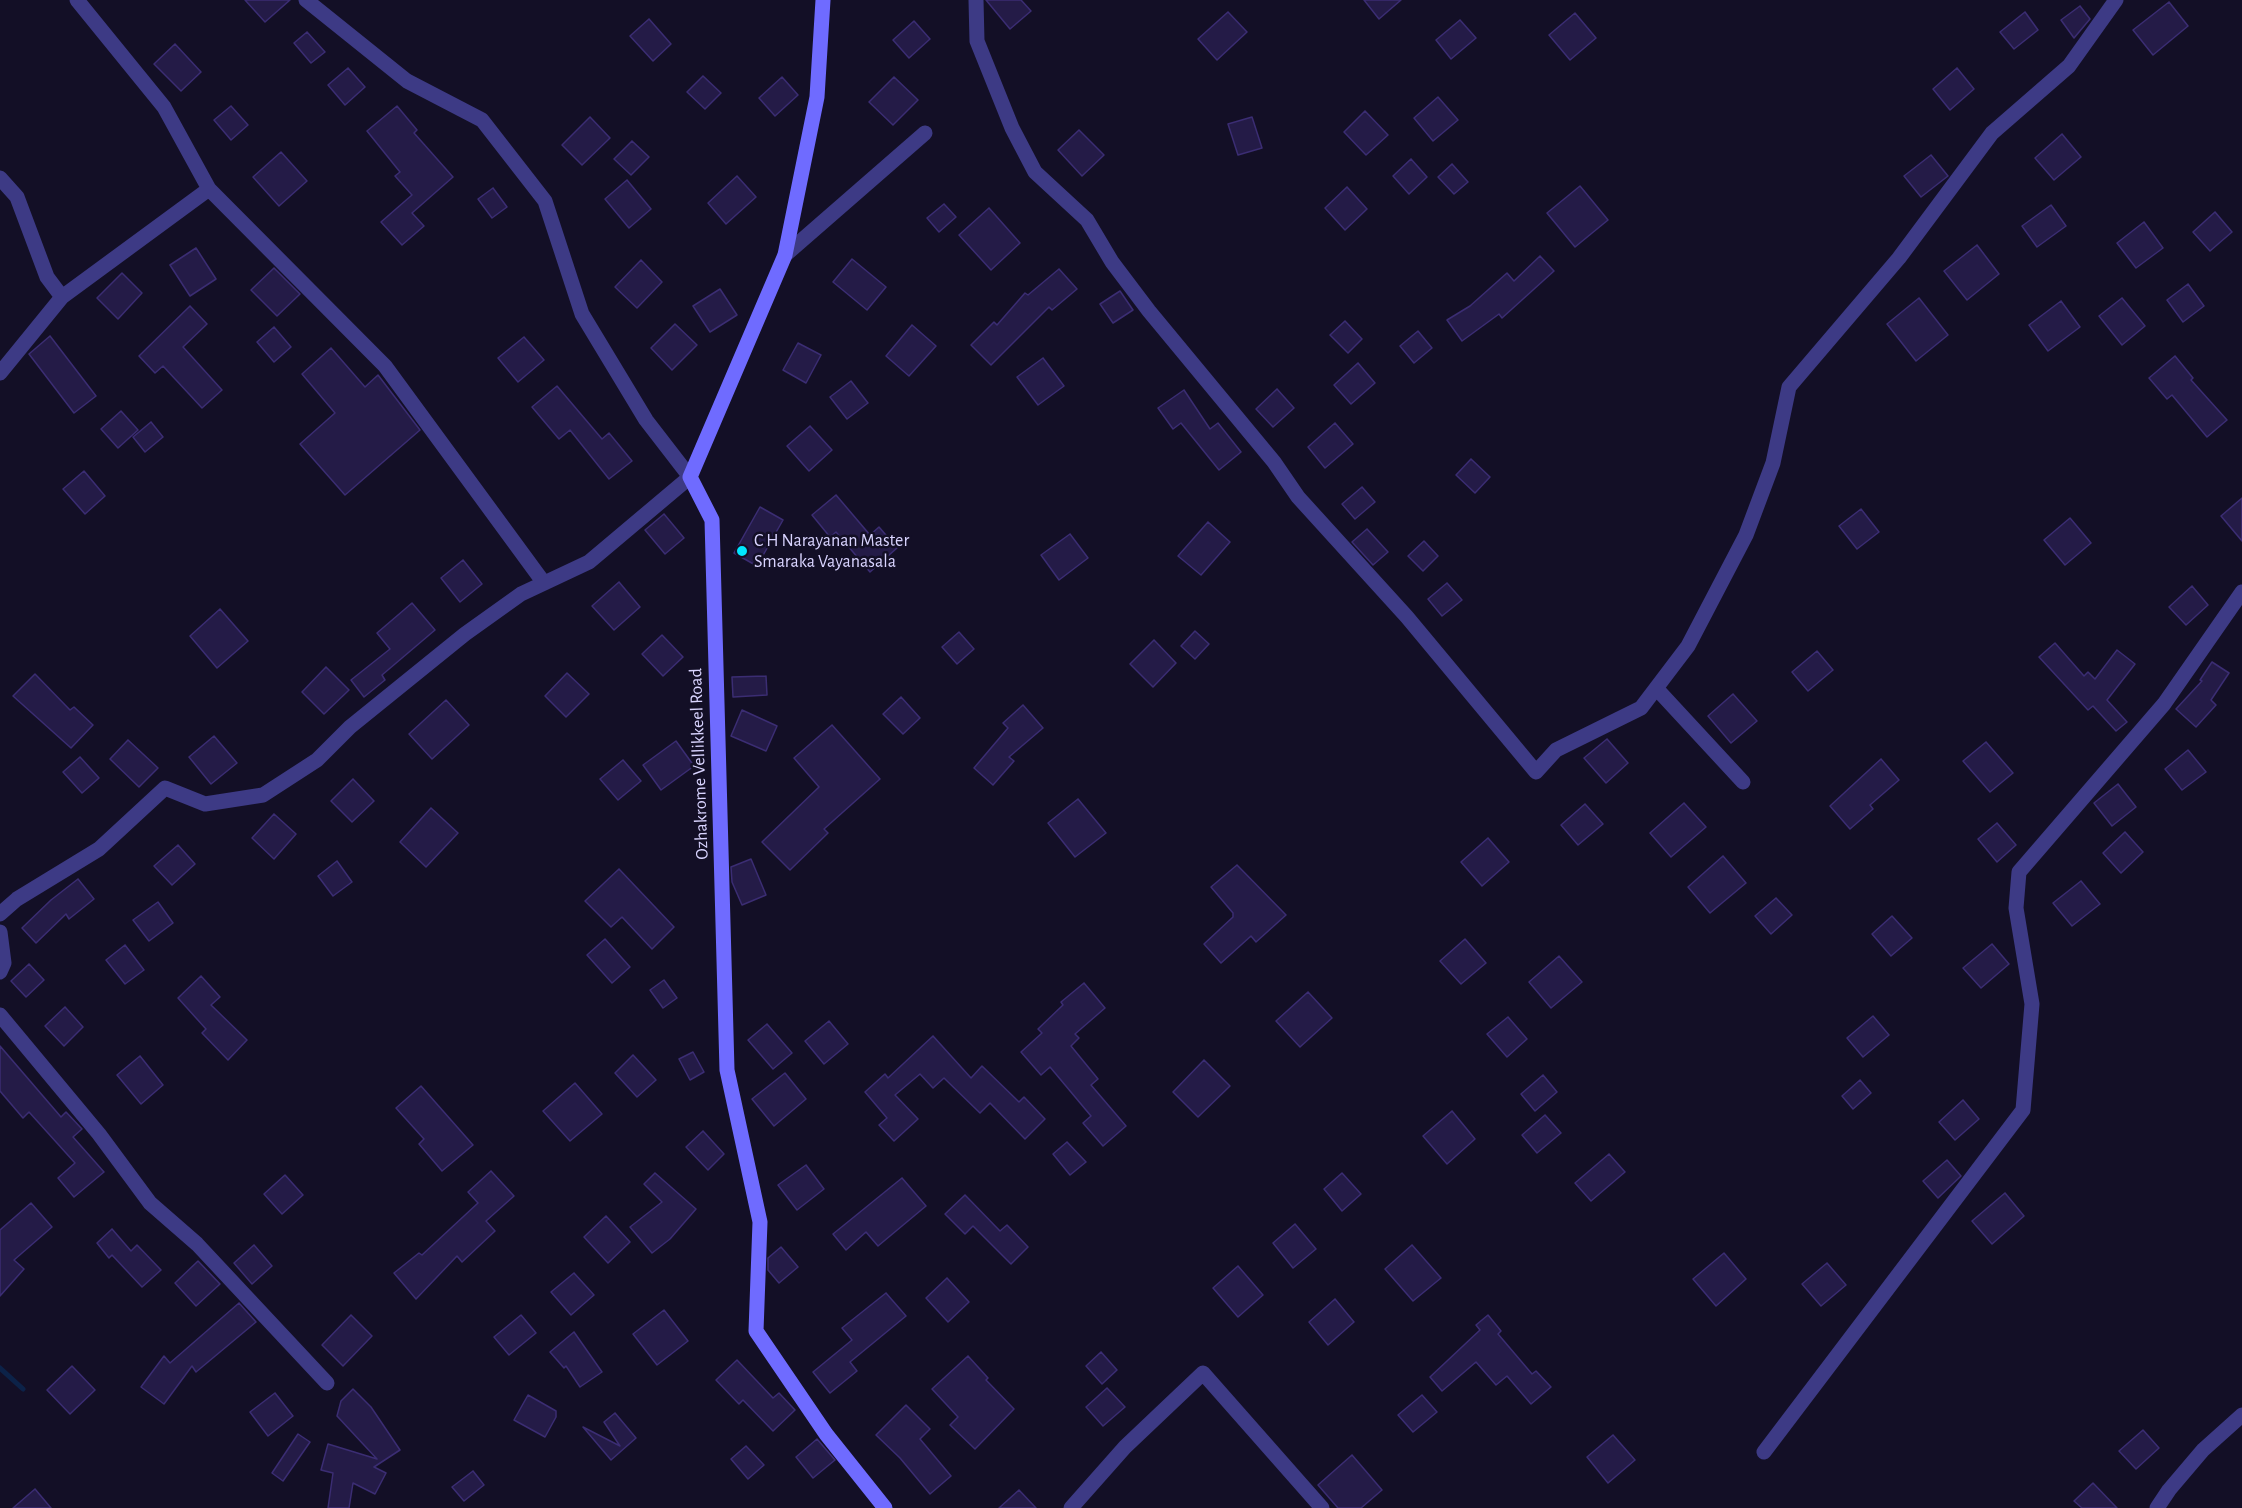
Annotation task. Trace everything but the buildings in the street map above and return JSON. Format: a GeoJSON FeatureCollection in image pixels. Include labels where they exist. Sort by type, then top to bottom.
{"type":"FeatureCollection","features":[{"type":"Feature","properties":{"kind":"main road"},"geometry":{"type":"LineString","coordinates":[[690,477],[785,255],[817,97],[823,0]]}},
{"type":"Feature","properties":{"kind":"main road","name":"Ozhakrome Vellikkeel Road"},"geometry":{"type":"LineString","coordinates":[[690,477],[712,520],[727,1070],[760,1222],[756,1331],[826,1434],[885,1508]]}},
{"type":"Feature","properties":{"kind":"street"},"geometry":{"type":"LineString","coordinates":[[77,0],[164,107],[209,189],[385,366],[544,583]]}},
{"type":"Feature","properties":{"kind":"street"},"geometry":{"type":"LineString","coordinates":[[0,914],[17,900],[99,849],[165,788],[205,804],[263,795],[317,760],[350,728],[465,634],[521,594],[589,562],[690,477],[646,420],[582,314],[545,201],[482,120],[408,81],[306,0]]}},
{"type":"Feature","properties":{"kind":"street"},"geometry":{"type":"LineString","coordinates":[[976,0],[977,41],[1012,128],[1035,172],[1088,220],[1112,262],[1149,311],[1274,462],[1298,497],[1407,617],[1536,772],[1556,750],[1641,708],[1688,646],[1746,535],[1773,463],[1789,387],[1899,258],[1992,133],[2069,66],[2116,0]]}},
{"type":"Feature","properties":{"kind":"street"},"geometry":{"type":"LineString","coordinates":[[785,255],[925,133]]}},
{"type":"Feature","properties":{"kind":"street"},"geometry":{"type":"LineString","coordinates":[[0,178],[17,196],[47,277],[62,297]]}},
{"type":"Feature","properties":{"kind":"street"},"geometry":{"type":"LineString","coordinates":[[0,373],[62,297],[209,189]]}},
{"type":"Feature","properties":{"kind":"street"},"geometry":{"type":"LineString","coordinates":[[1764,1452],[2023,1110],[2032,1004],[2016,908],[2019,872],[2164,704],[2242,592]]}},
{"type":"Feature","properties":{"kind":"street"},"geometry":{"type":"LineString","coordinates":[[1656,688],[1743,782]]}},
{"type":"Feature","properties":{"kind":"street"},"geometry":{"type":"LineString","coordinates":[[0,932],[4,963],[0,972]]}},
{"type":"Feature","properties":{"kind":"street"},"geometry":{"type":"LineString","coordinates":[[0,1015],[99,1134],[150,1203],[197,1244],[327,1383]]}},
{"type":"Feature","properties":{"kind":"street"},"geometry":{"type":"LineString","coordinates":[[1071,1508],[1125,1447],[1203,1373],[1322,1508]]}},
{"type":"Feature","properties":{"kind":"street"},"geometry":{"type":"LineString","coordinates":[[2157,1508],[2203,1450],[2242,1415]]}},
{"type":"Feature","properties":{"kind":"waterway"},"geometry":{"type":"LineString","coordinates":[[0,1368],[23,1389]]}},
{"type":"Feature","properties":{"kind":"place","name":"C H Narayanan Master Smaraka Vayanasala"},"geometry":{"type":"Point","coordinates":[742,551]}}]}
